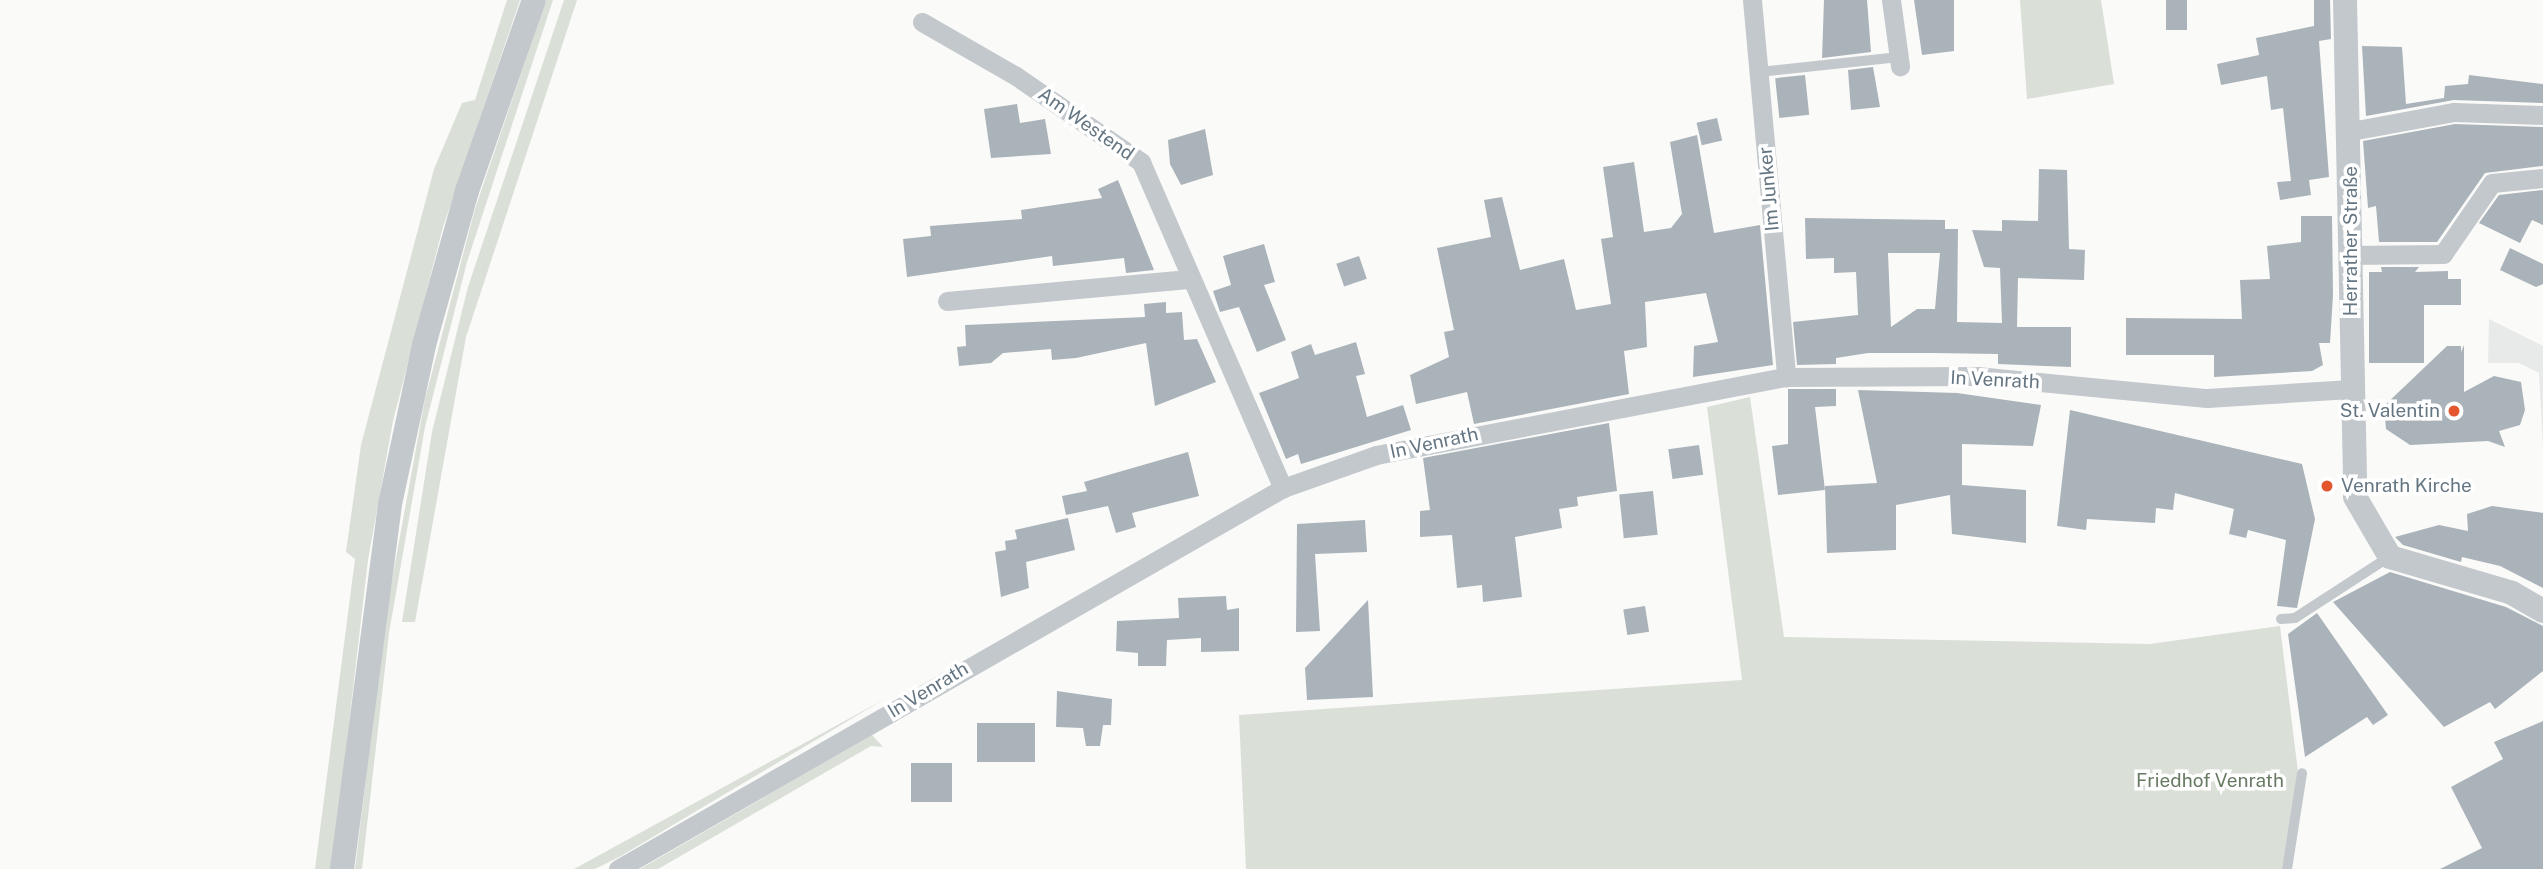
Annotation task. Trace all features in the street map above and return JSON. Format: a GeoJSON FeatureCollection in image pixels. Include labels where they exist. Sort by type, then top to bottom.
{"type":"FeatureCollection","features":[{"type":"Feature","properties":{"kind":"street"},"geometry":{"type":"LineString","coordinates":[[342,869],[388,517],[424,345],[467,191],[534,0]]}},
{"type":"Feature","properties":{"kind":"street","name":"Im Junker"},"geometry":{"type":"LineString","coordinates":[[1752,0],[1786,377]]}},
{"type":"Feature","properties":{"kind":"street"},"geometry":{"type":"LineString","coordinates":[[1891,0],[1900,62]]}},
{"type":"Feature","properties":{"kind":"street","name":"Herrather Straße"},"geometry":{"type":"LineString","coordinates":[[2345,0],[2351,131],[2349,255],[2352,482],[2365,521],[2390,557]]}},
{"type":"Feature","properties":{"kind":"street","name":"Am Westend"},"geometry":{"type":"LineString","coordinates":[[922,22],[1016,76],[1141,162],[1283,488]]}},
{"type":"Feature","properties":{"kind":"street"},"geometry":{"type":"LineString","coordinates":[[2351,131],[2454,112],[2543,115]]}},
{"type":"Feature","properties":{"kind":"street"},"geometry":{"type":"LineString","coordinates":[[2349,255],[2443,254],[2492,183],[2543,178]]}},
{"type":"Feature","properties":{"kind":"street"},"geometry":{"type":"LineString","coordinates":[[947,300],[1191,279]]}},
{"type":"Feature","properties":{"kind":"street","name":"In Venrath"},"geometry":{"type":"LineString","coordinates":[[618,869],[1283,488],[1434,441],[1786,377],[1977,376],[2207,398],[2351,389]]}},
{"type":"Feature","properties":{"kind":"street"},"geometry":{"type":"LineString","coordinates":[[2390,557],[2512,593],[2543,611]]}},
{"type":"Feature","properties":{"kind":"lane"},"geometry":{"type":"LineString","coordinates":[[1759,72],[1900,62]]}},
{"type":"Feature","properties":{"kind":"lane"},"geometry":{"type":"LineString","coordinates":[[2281,619],[2295,618],[2390,557]]}},
{"type":"Feature","properties":{"kind":"lane"},"geometry":{"type":"LineString","coordinates":[[2287,869],[2302,773]]}},
{"type":"Feature","properties":{"kind":"shaded area"},"geometry":{"type":"Polygon","coordinates":[[[2489,319],[2543,346],[2543,448],[2539,373],[2519,363],[2488,363],[2489,319]]]}},
{"type":"Feature","properties":{"kind":"green space"},"geometry":{"type":"Polygon","coordinates":[[[507,0],[520,0],[443,227],[393,421],[368,560],[332,869],[315,869],[355,559],[346,552],[361,445],[434,169],[462,103],[475,100],[507,0]]]}},
{"type":"Feature","properties":{"kind":"green space"},"geometry":{"type":"Polygon","coordinates":[[[546,0],[553,0],[467,262],[425,427],[389,633],[362,869],[355,869],[386,613],[425,399],[475,209],[546,0]]]}},
{"type":"Feature","properties":{"kind":"green space"},"geometry":{"type":"Polygon","coordinates":[[[564,0],[577,0],[466,337],[415,622],[402,622],[432,432],[468,287],[564,0]]]}},
{"type":"Feature","properties":{"kind":"green space"},"geometry":{"type":"Polygon","coordinates":[[[2020,0],[2101,0],[2114,84],[2027,99],[2020,0]]]}},
{"type":"Feature","properties":{"kind":"green space","name":"Friedhof Venrath"},"geometry":{"type":"Polygon","coordinates":[[[1750,397],[1784,637],[2150,644],[2280,626],[2298,772],[2282,869],[1246,869],[1239,715],[1742,680],[1707,407],[1750,397]]]}},
{"type":"Feature","properties":{"kind":"green space"},"geometry":{"type":"Polygon","coordinates":[[[883,700],[621,856],[595,869],[574,869],[883,700]]]}},
{"type":"Feature","properties":{"kind":"green space"},"geometry":{"type":"Polygon","coordinates":[[[872,735],[883,747],[871,746],[658,869],[640,869],[872,735]]]}},
{"type":"Feature","properties":{"kind":"building"},"geometry":{"type":"Polygon","coordinates":[[[1824,0],[1867,0],[1871,52],[1822,58],[1824,0]]]}},
{"type":"Feature","properties":{"kind":"building"},"geometry":{"type":"Polygon","coordinates":[[[1914,0],[1954,0],[1954,51],[1922,55],[1914,0]]]}},
{"type":"Feature","properties":{"kind":"building"},"geometry":{"type":"Polygon","coordinates":[[[2166,0],[2187,0],[2187,30],[2166,30],[2166,0]]]}},
{"type":"Feature","properties":{"kind":"building"},"geometry":{"type":"Polygon","coordinates":[[[2314,0],[2330,0],[2331,39],[2319,41],[2329,177],[2309,180],[2311,195],[2280,200],[2277,182],[2291,181],[2283,108],[2271,110],[2267,76],[2221,85],[2217,64],[2259,55],[2256,38],[2314,26],[2314,0]]]}},
{"type":"Feature","properties":{"kind":"building"},"geometry":{"type":"Polygon","coordinates":[[[2362,46],[2402,47],[2406,104],[2444,98],[2445,86],[2468,84],[2469,75],[2543,84],[2543,103],[2454,100],[2366,116],[2362,46]]]}},
{"type":"Feature","properties":{"kind":"building"},"geometry":{"type":"Polygon","coordinates":[[[1873,67],[1880,107],[1851,110],[1848,70],[1873,67]]]}},
{"type":"Feature","properties":{"kind":"building"},"geometry":{"type":"Polygon","coordinates":[[[1805,75],[1809,115],[1779,118],[1775,78],[1805,75]]]}},
{"type":"Feature","properties":{"kind":"building"},"geometry":{"type":"Polygon","coordinates":[[[1017,104],[1020,123],[1045,119],[1051,154],[991,158],[984,109],[1017,104]]]}},
{"type":"Feature","properties":{"kind":"building"},"geometry":{"type":"Polygon","coordinates":[[[1717,118],[1722,140],[1702,145],[1697,123],[1717,118]]]}},
{"type":"Feature","properties":{"kind":"building"},"geometry":{"type":"Polygon","coordinates":[[[2455,124],[2543,127],[2543,166],[2485,173],[2437,242],[2379,242],[2376,206],[2368,208],[2363,141],[2455,124]]]}},
{"type":"Feature","properties":{"kind":"building"},"geometry":{"type":"Polygon","coordinates":[[[1205,129],[1213,175],[1181,185],[1170,164],[1168,140],[1205,129]]]}},
{"type":"Feature","properties":{"kind":"building"},"geometry":{"type":"Polygon","coordinates":[[[1697,135],[1714,233],[1760,225],[1773,365],[1693,377],[1694,346],[1718,342],[1706,293],[1645,302],[1647,347],[1624,351],[1629,394],[1474,424],[1467,392],[1416,404],[1410,375],[1449,357],[1444,332],[1454,330],[1437,248],[1491,237],[1484,200],[1502,197],[1520,270],[1564,259],[1576,310],[1611,304],[1601,239],[1613,237],[1603,167],[1634,162],[1644,232],[1671,228],[1682,214],[1670,142],[1697,135]]]}},
{"type":"Feature","properties":{"kind":"building"},"geometry":{"type":"Polygon","coordinates":[[[2039,169],[2067,170],[2069,249],[2085,250],[2084,280],[2018,278],[2017,327],[2071,327],[2071,367],[1998,364],[1998,354],[1933,353],[1868,353],[1836,358],[1836,364],[1797,365],[1793,322],[1858,315],[1856,272],[1834,273],[1834,258],[1806,259],[1805,218],[1945,220],[1945,229],[1958,229],[1957,322],[2002,323],[2000,268],[1984,267],[1972,230],[2002,231],[2002,220],[2038,221],[2039,169]],[[1888,253],[1891,327],[1917,309],[1935,309],[1940,253],[1888,253]]]}},
{"type":"Feature","properties":{"kind":"building"},"geometry":{"type":"Polygon","coordinates":[[[1118,180],[1154,270],[1126,273],[1124,258],[1053,266],[1052,256],[907,277],[903,239],[931,236],[930,226],[1022,219],[1021,210],[1102,198],[1098,189],[1118,180]]]}},
{"type":"Feature","properties":{"kind":"building"},"geometry":{"type":"Polygon","coordinates":[[[2543,190],[2543,225],[2532,220],[2520,243],[2479,223],[2499,195],[2543,190]]]}},
{"type":"Feature","properties":{"kind":"building"},"geometry":{"type":"Polygon","coordinates":[[[2301,216],[2332,216],[2333,295],[2330,343],[2319,343],[2323,365],[2312,371],[2214,377],[2214,355],[2126,355],[2126,318],[2242,319],[2240,280],[2270,279],[2267,246],[2301,242],[2301,216]]]}},
{"type":"Feature","properties":{"kind":"building"},"geometry":{"type":"Polygon","coordinates":[[[1264,244],[1275,282],[1264,285],[1286,340],[1257,352],[1239,307],[1220,312],[1213,291],[1231,285],[1223,256],[1264,244]]]}},
{"type":"Feature","properties":{"kind":"building"},"geometry":{"type":"Polygon","coordinates":[[[2510,248],[2543,264],[2543,284],[2536,287],[2500,270],[2510,248]]]}},
{"type":"Feature","properties":{"kind":"building"},"geometry":{"type":"Polygon","coordinates":[[[1359,256],[1367,279],[1344,287],[1336,264],[1359,256]]]}},
{"type":"Feature","properties":{"kind":"building"},"geometry":{"type":"Polygon","coordinates":[[[2381,267],[2419,267],[2415,272],[2448,271],[2448,279],[2461,279],[2461,305],[2424,305],[2424,363],[2369,363],[2369,272],[2382,272],[2381,267]]]}},
{"type":"Feature","properties":{"kind":"building"},"geometry":{"type":"Polygon","coordinates":[[[1166,302],[1166,313],[1182,312],[1184,340],[1197,339],[1216,382],[1155,406],[1146,343],[1076,358],[1052,360],[1051,349],[1003,353],[991,363],[959,366],[957,347],[966,346],[965,325],[1145,317],[1144,304],[1166,302]]]}},
{"type":"Feature","properties":{"kind":"building"},"geometry":{"type":"Polygon","coordinates":[[[1356,342],[1365,374],[1356,376],[1367,417],[1403,405],[1411,430],[1301,464],[1298,454],[1286,459],[1259,393],[1299,378],[1291,352],[1311,344],[1315,355],[1356,342]]]}},
{"type":"Feature","properties":{"kind":"building","name":"St. Valentin"},"geometry":{"type":"Polygon","coordinates":[[[2464,345],[2464,392],[2494,376],[2521,382],[2525,410],[2520,425],[2499,431],[2505,447],[2488,441],[2410,445],[2386,429],[2384,406],[2447,346],[2461,346],[2461,352],[2464,345]]]}},
{"type":"Feature","properties":{"kind":"building"},"geometry":{"type":"Polygon","coordinates":[[[1788,389],[1836,389],[1836,406],[1815,407],[1825,490],[1778,495],[1772,446],[1788,444],[1788,389]]]}},
{"type":"Feature","properties":{"kind":"building"},"geometry":{"type":"Polygon","coordinates":[[[1858,390],[1957,393],[2041,405],[2033,446],[1962,444],[1962,485],[2026,490],[2026,543],[1952,534],[1950,495],[1896,505],[1896,550],[1827,553],[1825,486],[1877,483],[1858,390]]]}},
{"type":"Feature","properties":{"kind":"building"},"geometry":{"type":"Polygon","coordinates":[[[2070,410],[2302,464],[2315,519],[2297,608],[2277,606],[2286,540],[2248,530],[2246,538],[2229,534],[2234,509],[2175,493],[2173,510],[2156,508],[2155,523],[2087,519],[2086,530],[2057,526],[2070,410]]]}},
{"type":"Feature","properties":{"kind":"building"},"geometry":{"type":"Polygon","coordinates":[[[1609,423],[1617,491],[1577,497],[1578,506],[1559,509],[1562,528],[1515,537],[1522,597],[1483,602],[1482,585],[1457,588],[1452,535],[1420,537],[1420,511],[1430,510],[1423,458],[1609,423]]]}},
{"type":"Feature","properties":{"kind":"building"},"geometry":{"type":"Polygon","coordinates":[[[1699,445],[1703,475],[1672,479],[1668,449],[1699,445]]]}},
{"type":"Feature","properties":{"kind":"building"},"geometry":{"type":"Polygon","coordinates":[[[1188,452],[1199,496],[1132,513],[1136,527],[1116,533],[1108,506],[1066,515],[1062,496],[1087,491],[1084,482],[1188,452]]]}},
{"type":"Feature","properties":{"kind":"building"},"geometry":{"type":"Polygon","coordinates":[[[1653,491],[1658,535],[1624,538],[1619,495],[1653,491]]]}},
{"type":"Feature","properties":{"kind":"building"},"geometry":{"type":"Polygon","coordinates":[[[2492,506],[2543,513],[2543,588],[2500,566],[2462,557],[2461,562],[2403,545],[2395,537],[2439,525],[2468,531],[2467,514],[2492,506]]]}},
{"type":"Feature","properties":{"kind":"building"},"geometry":{"type":"Polygon","coordinates":[[[1068,518],[1075,550],[1026,562],[1029,588],[1001,597],[995,552],[1006,550],[1005,541],[1017,539],[1015,530],[1068,518]]]}},
{"type":"Feature","properties":{"kind":"building"},"geometry":{"type":"Polygon","coordinates":[[[1365,520],[1367,552],[1315,554],[1320,631],[1296,632],[1297,524],[1365,520]]]}},
{"type":"Feature","properties":{"kind":"building"},"geometry":{"type":"Polygon","coordinates":[[[2390,572],[2506,607],[2543,626],[2543,671],[2495,709],[2490,702],[2444,727],[2333,602],[2390,572]]]}},
{"type":"Feature","properties":{"kind":"building"},"geometry":{"type":"Polygon","coordinates":[[[1226,596],[1227,610],[1239,608],[1239,651],[1201,652],[1201,638],[1167,640],[1166,666],[1138,666],[1138,653],[1116,651],[1117,621],[1179,618],[1178,598],[1226,596]]]}},
{"type":"Feature","properties":{"kind":"building"},"geometry":{"type":"Polygon","coordinates":[[[1368,600],[1373,697],[1307,700],[1305,668],[1368,600]]]}},
{"type":"Feature","properties":{"kind":"building"},"geometry":{"type":"Polygon","coordinates":[[[1645,606],[1649,632],[1627,635],[1623,609],[1645,606]]]}},
{"type":"Feature","properties":{"kind":"building"},"geometry":{"type":"Polygon","coordinates":[[[2317,613],[2388,715],[2373,725],[2367,717],[2305,757],[2288,634],[2317,613]]]}},
{"type":"Feature","properties":{"kind":"building"},"geometry":{"type":"Polygon","coordinates":[[[1057,691],[1112,699],[1111,725],[1103,725],[1100,746],[1086,746],[1083,728],[1056,727],[1057,691]]]}},
{"type":"Feature","properties":{"kind":"building"},"geometry":{"type":"Polygon","coordinates":[[[2543,721],[2543,869],[2440,869],[2482,848],[2451,787],[2503,759],[2494,742],[2543,721]]]}},
{"type":"Feature","properties":{"kind":"building"},"geometry":{"type":"Polygon","coordinates":[[[977,723],[1035,723],[1035,762],[977,762],[977,723]]]}},
{"type":"Feature","properties":{"kind":"building"},"geometry":{"type":"Polygon","coordinates":[[[911,763],[952,763],[952,802],[911,802],[911,763]]]}},
{"type":"Feature","properties":{"kind":"place","name":"St. Valentin"},"geometry":{"type":"Point","coordinates":[2454,411]}},
{"type":"Feature","properties":{"kind":"place","name":"Venrath Kirche"},"geometry":{"type":"Point","coordinates":[2327,486]}}]}
